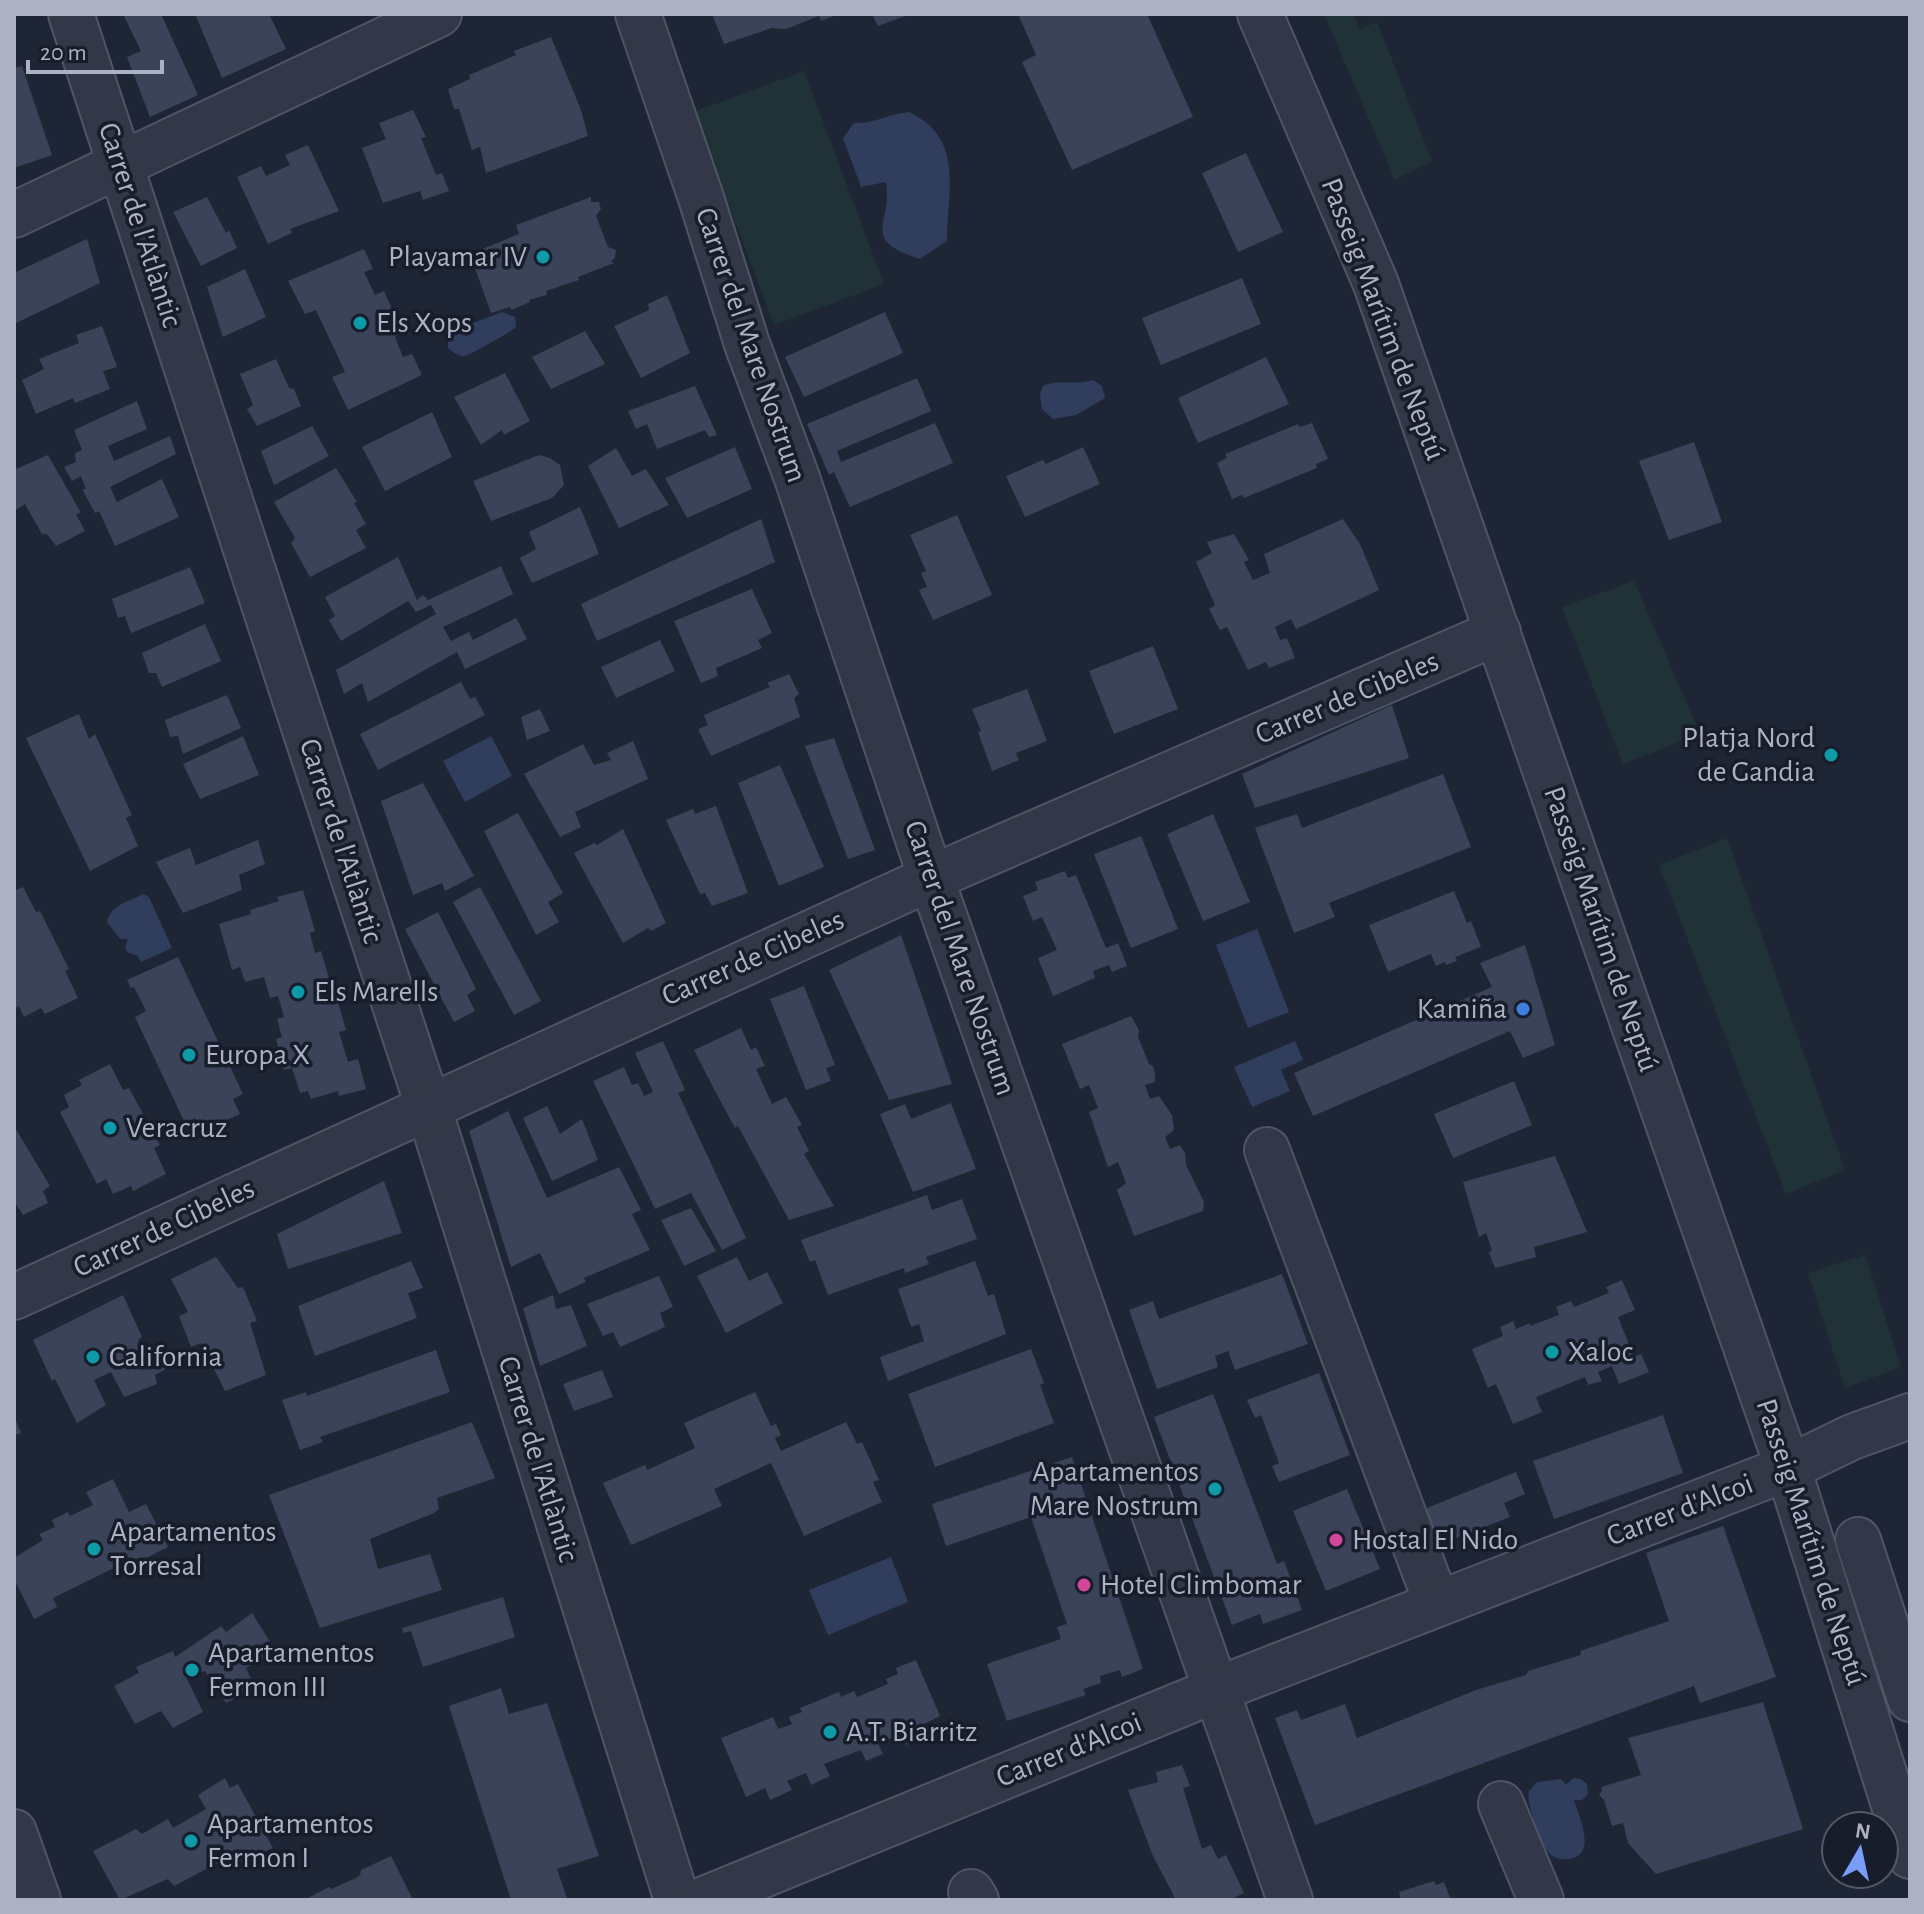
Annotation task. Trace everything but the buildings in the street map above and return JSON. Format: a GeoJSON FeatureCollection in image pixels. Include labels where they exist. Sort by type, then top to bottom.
{"type":"FeatureCollection","features":[{"type":"Feature","properties":{"kind":"street","name":"Carrer de l'Atlàntic"},"geometry":{"type":"LineString","coordinates":[[71,14],[428,1106],[677,1900]]}},
{"type":"Feature","properties":{"kind":"street"},"geometry":{"type":"LineString","coordinates":[[14,215],[439,14]]}},
{"type":"Feature","properties":{"kind":"street","name":"Carrer del Mare Nostrum"},"geometry":{"type":"LineString","coordinates":[[638,14],[747,344],[797,478],[931,878],[1290,1900]]}},
{"type":"Feature","properties":{"kind":"street","name":"Passeig Marítim de Neptú"},"geometry":{"type":"LineString","coordinates":[[1260,14],[1376,284],[1788,1468],[1910,1856]]}},
{"type":"Feature","properties":{"kind":"street","name":"Carrer de Cibeles"},"geometry":{"type":"LineString","coordinates":[[14,1297],[931,878],[1498,632]]}},
{"type":"Feature","properties":{"kind":"street"},"geometry":{"type":"LineString","coordinates":[[1267,1150],[1437,1604]]}},
{"type":"Feature","properties":{"kind":"street","name":"Carrer d'Alcoi"},"geometry":{"type":"LineString","coordinates":[[702,1900],[1216,1690],[1788,1468],[1852,1437],[1910,1416]]}},
{"type":"Feature","properties":{"kind":"street"},"geometry":{"type":"LineString","coordinates":[[1858,1540],[1910,1699]]}},
{"type":"Feature","properties":{"kind":"street"},"geometry":{"type":"LineString","coordinates":[[1867,1717],[1910,1749]]}},
{"type":"Feature","properties":{"kind":"street"},"geometry":{"type":"LineString","coordinates":[[1501,1804],[1541,1900]]}},
{"type":"Feature","properties":{"kind":"street"},"geometry":{"type":"LineString","coordinates":[[14,1832],[38,1900]]}},
{"type":"Feature","properties":{"kind":"shaded area"},"geometry":{"type":"Polygon","coordinates":[[[1324,14],[1353,14],[1360,29],[1377,22],[1432,161],[1395,180],[1324,14]]]}},
{"type":"Feature","properties":{"kind":"shaded area"},"geometry":{"type":"Polygon","coordinates":[[[804,71],[884,284],[774,325],[694,112],[804,71]]]}},
{"type":"Feature","properties":{"kind":"shaded area"},"geometry":{"type":"Polygon","coordinates":[[[1634,581],[1700,734],[1623,764],[1562,607],[1634,581]]]}},
{"type":"Feature","properties":{"kind":"shaded area"},"geometry":{"type":"Polygon","coordinates":[[[1727,838],[1845,1170],[1786,1194],[1659,865],[1727,838]]]}},
{"type":"Feature","properties":{"kind":"shaded area"},"geometry":{"type":"Polygon","coordinates":[[[1865,1255],[1901,1367],[1845,1388],[1808,1273],[1865,1255]]]}},
{"type":"Feature","properties":{"kind":"water"},"geometry":{"type":"Polygon","coordinates":[[[909,112],[927,123],[939,136],[949,167],[947,241],[920,259],[901,252],[884,237],[886,182],[861,187],[843,138],[854,123],[909,112]]]}},
{"type":"Feature","properties":{"kind":"water"},"geometry":{"type":"Polygon","coordinates":[[[502,312],[515,317],[516,327],[465,356],[448,348],[448,336],[452,331],[502,312]]]}},
{"type":"Feature","properties":{"kind":"water"},"geometry":{"type":"Polygon","coordinates":[[[1093,380],[1102,386],[1105,398],[1076,415],[1053,419],[1042,409],[1040,394],[1043,386],[1093,380]]]}},
{"type":"Feature","properties":{"kind":"water"},"geometry":{"type":"Polygon","coordinates":[[[491,736],[512,776],[465,802],[443,761],[491,736]]]}},
{"type":"Feature","properties":{"kind":"water"},"geometry":{"type":"Polygon","coordinates":[[[143,894],[149,897],[172,948],[141,962],[138,956],[127,952],[128,939],[120,939],[107,922],[112,911],[143,894]]]}},
{"type":"Feature","properties":{"kind":"water"},"geometry":{"type":"Polygon","coordinates":[[[1257,929],[1289,1012],[1248,1028],[1216,945],[1257,929]]]}},
{"type":"Feature","properties":{"kind":"water"},"geometry":{"type":"Polygon","coordinates":[[[1295,1041],[1303,1060],[1281,1070],[1290,1091],[1252,1107],[1234,1067],[1295,1041]]]}},
{"type":"Feature","properties":{"kind":"water"},"geometry":{"type":"Polygon","coordinates":[[[891,1557],[908,1602],[828,1635],[809,1590],[891,1557]]]}},
{"type":"Feature","properties":{"kind":"water"},"geometry":{"type":"Polygon","coordinates":[[[1573,1778],[1587,1784],[1588,1794],[1582,1800],[1574,1800],[1585,1843],[1578,1856],[1560,1859],[1547,1851],[1528,1797],[1537,1782],[1561,1779],[1566,1785],[1573,1778]]]}},
{"type":"Feature","properties":{"kind":"place","name":"Playamar IV"},"geometry":{"type":"Point","coordinates":[543,257]}},
{"type":"Feature","properties":{"kind":"place","name":"Els Xops"},"geometry":{"type":"Point","coordinates":[360,323]}},
{"type":"Feature","properties":{"kind":"place","name":"Platja Nord de Gandia"},"geometry":{"type":"Point","coordinates":[1831,755]}},
{"type":"Feature","properties":{"kind":"place","name":"Els Marells"},"geometry":{"type":"Point","coordinates":[298,992]}},
{"type":"Feature","properties":{"kind":"place","name":"Kamiña"},"geometry":{"type":"Point","coordinates":[1523,1009]}},
{"type":"Feature","properties":{"kind":"place","name":"Europa X"},"geometry":{"type":"Point","coordinates":[189,1055]}},
{"type":"Feature","properties":{"kind":"place","name":"Veracruz"},"geometry":{"type":"Point","coordinates":[110,1128]}},
{"type":"Feature","properties":{"kind":"place","name":"Xaloc"},"geometry":{"type":"Point","coordinates":[1552,1352]}},
{"type":"Feature","properties":{"kind":"place","name":"California"},"geometry":{"type":"Point","coordinates":[93,1357]}},
{"type":"Feature","properties":{"kind":"place","name":"Apartamentos Mare Nostrum"},"geometry":{"type":"Point","coordinates":[1215,1489]}},
{"type":"Feature","properties":{"kind":"place","name":"Hostal El Nido"},"geometry":{"type":"Point","coordinates":[1336,1540]}},
{"type":"Feature","properties":{"kind":"place","name":"Apartamentos Torresal"},"geometry":{"type":"Point","coordinates":[94,1549]}},
{"type":"Feature","properties":{"kind":"place","name":"Hotel Climbomar"},"geometry":{"type":"Point","coordinates":[1084,1585]}},
{"type":"Feature","properties":{"kind":"place","name":"Apartamentos Fermon III"},"geometry":{"type":"Point","coordinates":[192,1670]}},
{"type":"Feature","properties":{"kind":"place","name":"A.T. Biarritz"},"geometry":{"type":"Point","coordinates":[830,1732]}},
{"type":"Feature","properties":{"kind":"place","name":"Apartamentos Fermon I"},"geometry":{"type":"Point","coordinates":[191,1841]}}]}
